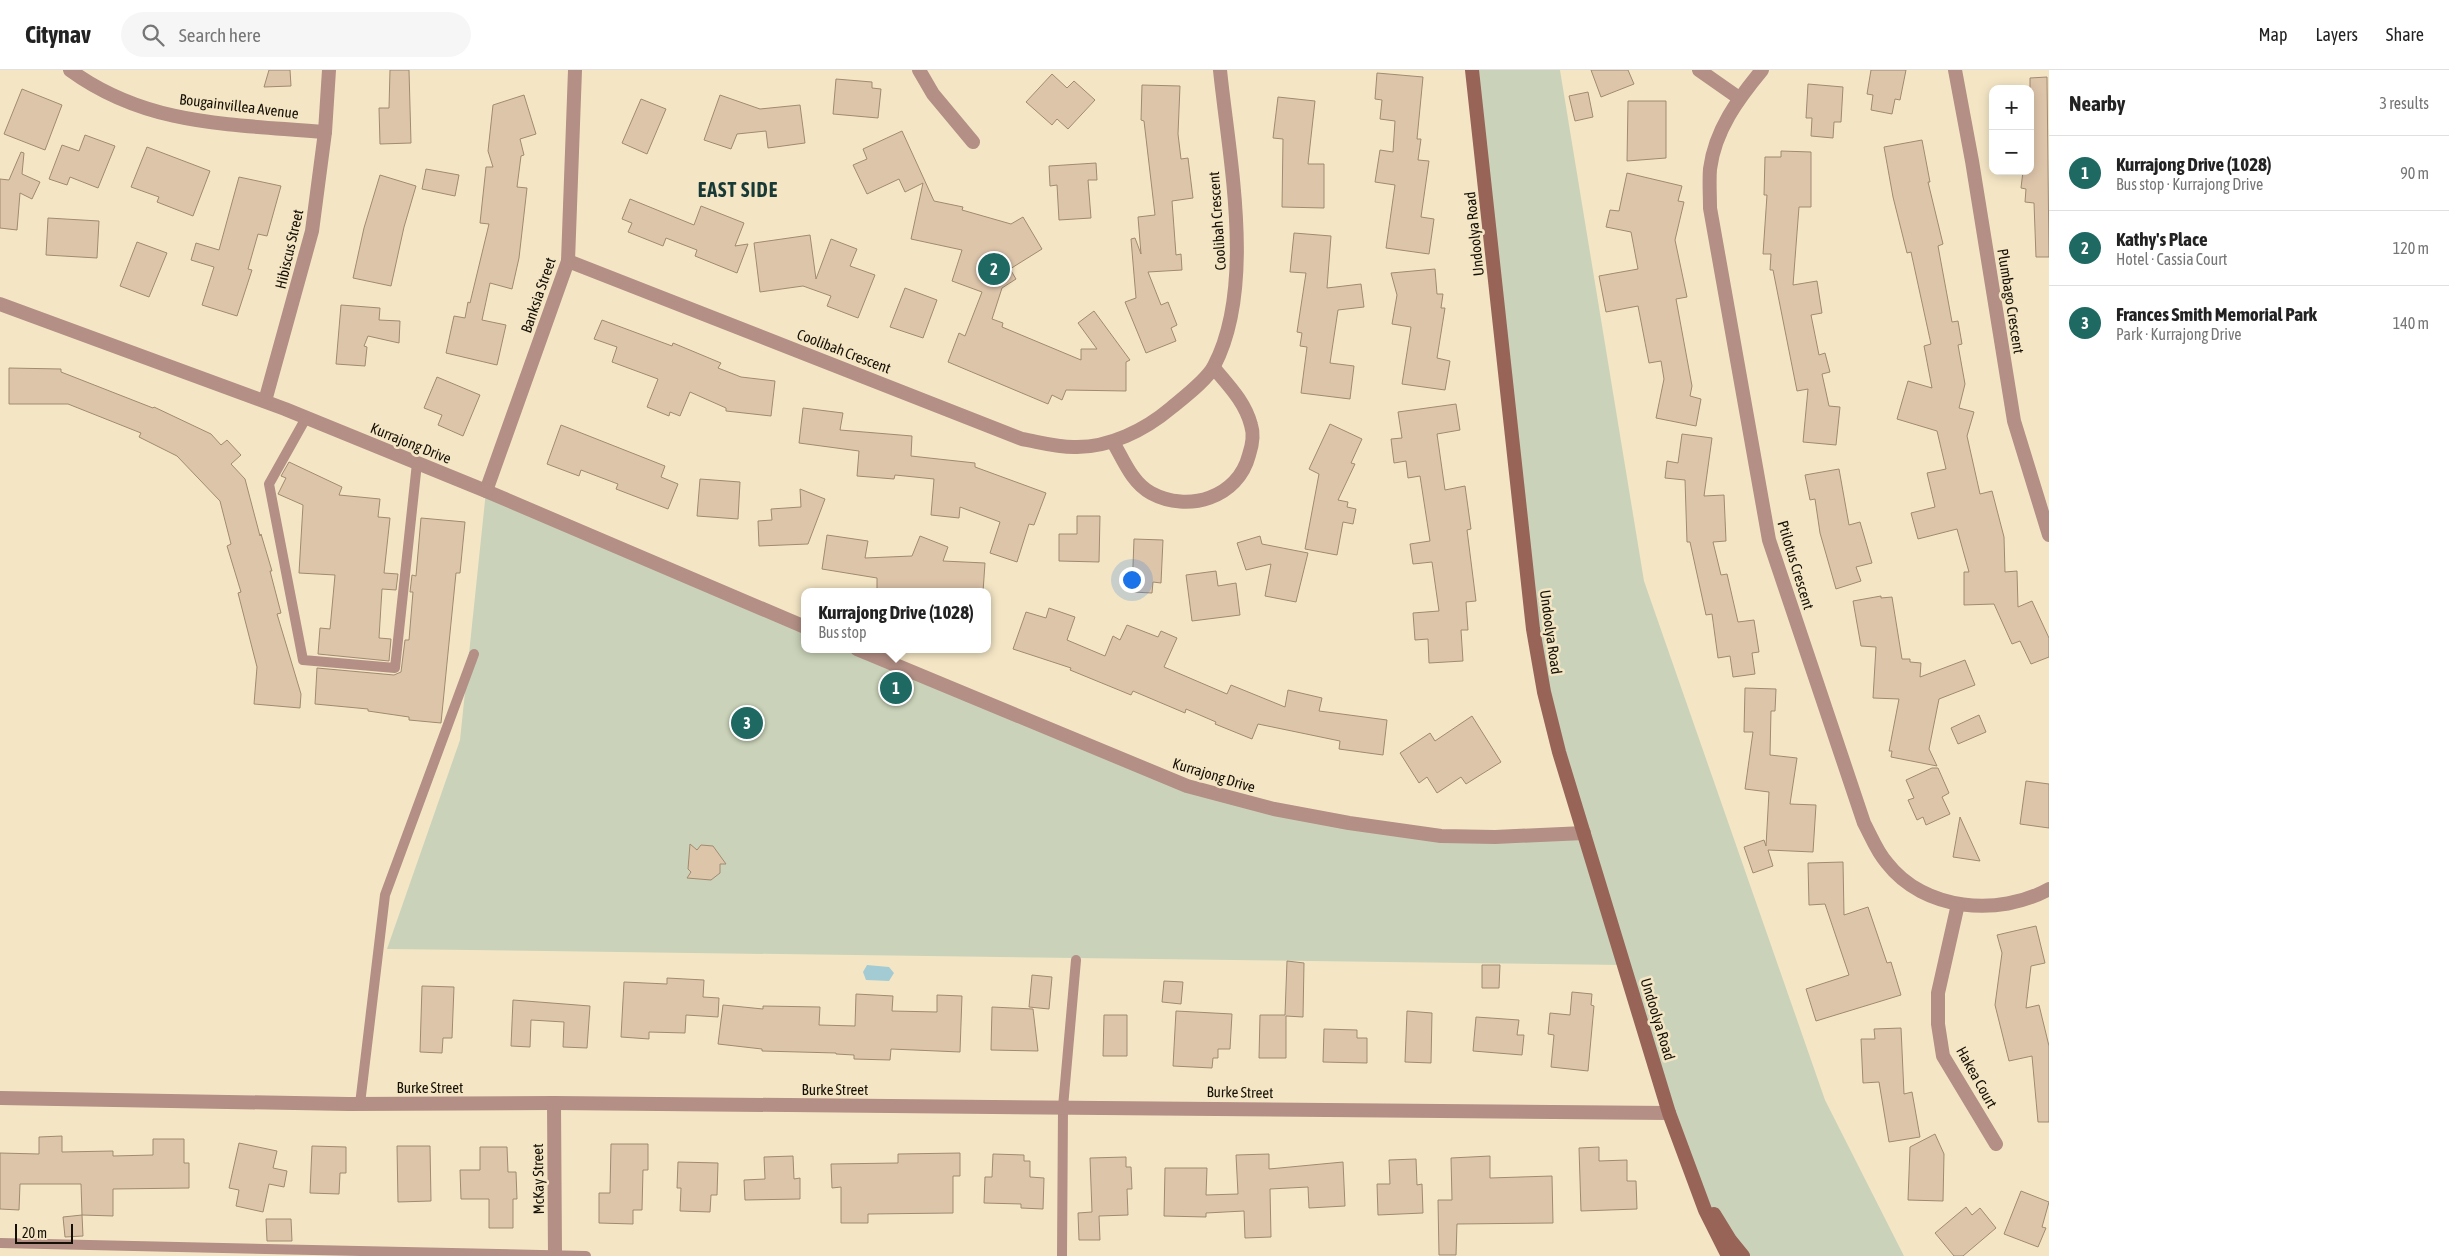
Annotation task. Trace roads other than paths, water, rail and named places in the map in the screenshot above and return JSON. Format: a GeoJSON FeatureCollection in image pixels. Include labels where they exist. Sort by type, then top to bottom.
{"type":"FeatureCollection","features":[{"type":"Feature","properties":{"kind":"main road","name":"Undoolya Road"},"geometry":{"type":"LineString","coordinates":[[1472,70],[1533,629],[1544,692],[1559,752],[1670,1114],[1716,1236],[1728,1256]]}},
{"type":"Feature","properties":{"kind":"main road","name":"Undoolya Road"},"geometry":{"type":"LineString","coordinates":[[1694,1178],[1730,1240],[1743,1256]]}},
{"type":"Feature","properties":{"kind":"street","name":"Bougainvillea Avenue"},"geometry":{"type":"LineString","coordinates":[[70,70],[94,88],[132,105],[194,121],[325,132]]}},
{"type":"Feature","properties":{"kind":"street","name":"Hibiscus Street"},"geometry":{"type":"LineString","coordinates":[[265,402],[312,231],[325,132],[329,70]]}},
{"type":"Feature","properties":{"kind":"street","name":"Banksia Street"},"geometry":{"type":"LineString","coordinates":[[486,492],[568,260],[575,70]]}},
{"type":"Feature","properties":{"kind":"street"},"geometry":{"type":"LineString","coordinates":[[919,70],[933,94],[973,142]]}},
{"type":"Feature","properties":{"kind":"street","name":"Coolibah Crescent"},"geometry":{"type":"LineString","coordinates":[[568,260],[1022,439],[1075,448],[1113,442],[1154,422],[1186,396],[1214,368],[1227,334],[1238,267],[1236,228],[1220,70]]}},
{"type":"Feature","properties":{"kind":"street"},"geometry":{"type":"LineString","coordinates":[[1699,70],[1739,98]]}},
{"type":"Feature","properties":{"kind":"street","name":"Ptilotus Crescent"},"geometry":{"type":"LineString","coordinates":[[1762,70],[1739,98],[1719,134],[1710,168],[1710,208],[1769,540],[1864,823],[1886,863],[1915,888],[1937,899],[1958,904],[1988,906],[2035,897],[2049,889]]}},
{"type":"Feature","properties":{"kind":"street","name":"Plumbago Crescent"},"geometry":{"type":"LineString","coordinates":[[1955,70],[1972,161],[2014,421],[2049,535]]}},
{"type":"Feature","properties":{"kind":"street","name":"Kurrajong Drive"},"geometry":{"type":"LineString","coordinates":[[0,304],[306,418],[801,625]]}},
{"type":"Feature","properties":{"kind":"street"},"geometry":{"type":"LineString","coordinates":[[1113,442],[1132,476],[1149,493],[1171,502],[1189,502],[1214,498],[1234,483],[1246,468],[1252,446],[1252,427],[1241,400],[1214,368]]}},
{"type":"Feature","properties":{"kind":"street","name":"Kurrajong Drive"},"geometry":{"type":"LineString","coordinates":[[867,653],[1187,786],[1274,809],[1349,823],[1442,836],[1495,837],[1584,833]]}},
{"type":"Feature","properties":{"kind":"street","name":"Hakea Court"},"geometry":{"type":"LineString","coordinates":[[1958,904],[1938,993],[1938,1024],[1944,1056],[1996,1144]]}},
{"type":"Feature","properties":{"kind":"street","name":"Burke Street"},"geometry":{"type":"LineString","coordinates":[[0,1098],[360,1104],[554,1103],[1670,1114]]}},
{"type":"Feature","properties":{"kind":"street","name":"McKay Street"},"geometry":{"type":"LineString","coordinates":[[554,1103],[555,1256]]}},
{"type":"Feature","properties":{"kind":"lane"},"geometry":{"type":"LineString","coordinates":[[306,418],[269,484],[303,660],[396,668],[417,463]]}},
{"type":"Feature","properties":{"kind":"lane"},"geometry":{"type":"LineString","coordinates":[[360,1104],[385,895],[474,654]]}},
{"type":"Feature","properties":{"kind":"lane"},"geometry":{"type":"LineString","coordinates":[[1062,1256],[1063,1107],[1076,960]]}},
{"type":"Feature","properties":{"kind":"lane"},"geometry":{"type":"LineString","coordinates":[[0,1243],[586,1256]]}},
{"type":"Feature","properties":{"kind":"water"},"geometry":{"type":"Polygon","coordinates":[[[867,965],[889,967],[894,973],[889,981],[866,980],[863,972],[867,965]]]}},
{"type":"Feature","properties":{"kind":"place","name":"Kathy's Place"},"geometry":{"type":"Point","coordinates":[994,269]}},
{"type":"Feature","properties":{"kind":"place","name":"Kurrajong Drive (1028)"},"geometry":{"type":"Point","coordinates":[896,688]}},
{"type":"Feature","properties":{"kind":"place","name":"Frances Smith Memorial Park"},"geometry":{"type":"Point","coordinates":[747,723]}},
{"type":"Feature","properties":{"kind":"district","name":"EAST SIDE"},"geometry":{"type":"Point","coordinates":[738,189]}}]}
